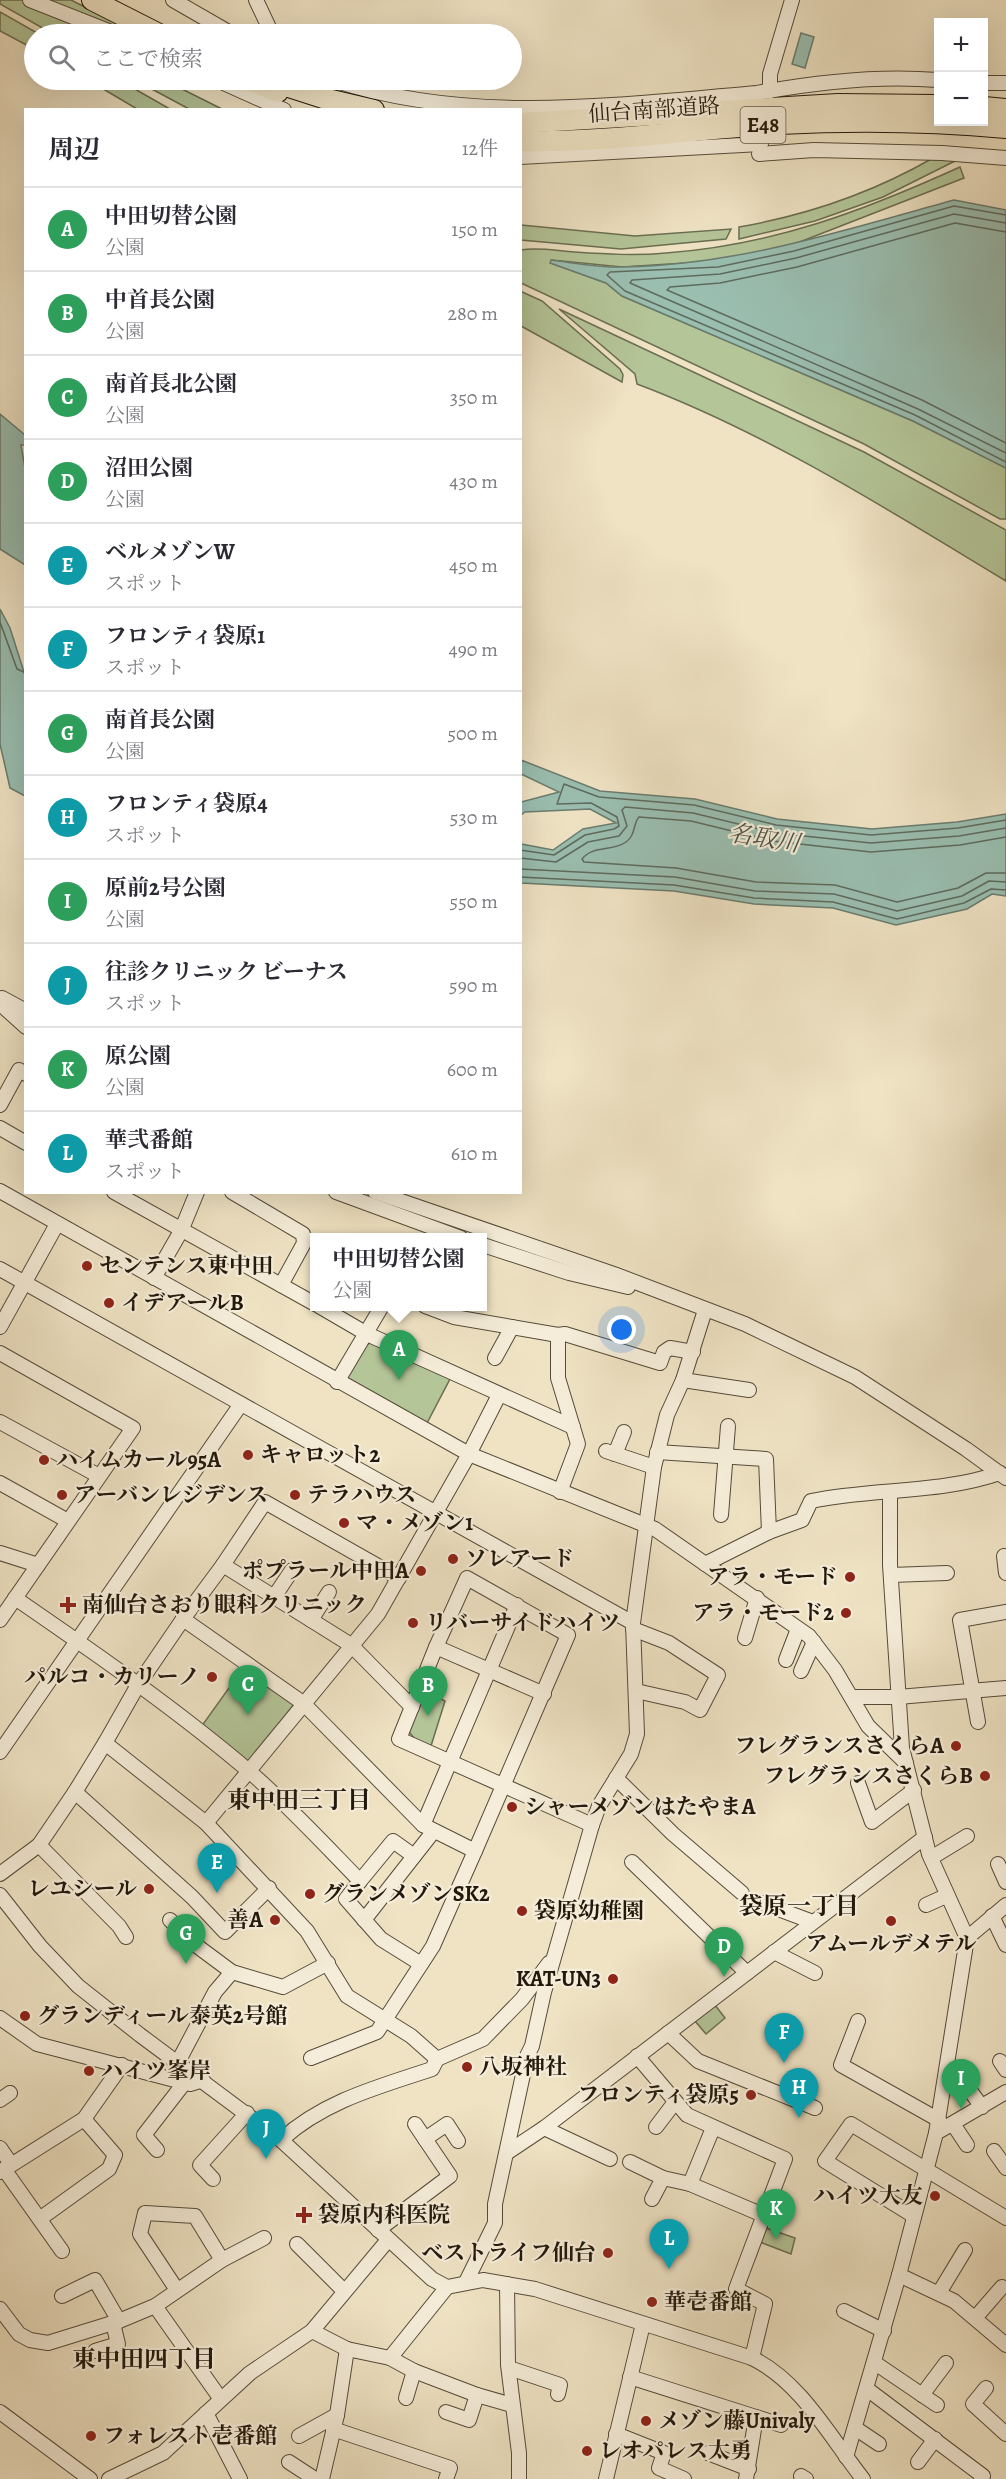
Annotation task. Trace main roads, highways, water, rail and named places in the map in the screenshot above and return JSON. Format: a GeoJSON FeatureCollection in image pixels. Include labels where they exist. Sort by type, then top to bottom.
{"type":"FeatureCollection","features":[{"type":"Feature","properties":{"kind":"highway"},"geometry":{"type":"LineString","coordinates":[[92,0],[139,24]]}},
{"type":"Feature","properties":{"kind":"highway"},"geometry":{"type":"LineString","coordinates":[[275,90],[321,108]]}},
{"type":"Feature","properties":{"kind":"highway"},"geometry":{"type":"LineString","coordinates":[[298,90],[365,108]]}},
{"type":"Feature","properties":{"kind":"highway","name":"仙台南部道路"},"geometry":{"type":"LineString","coordinates":[[522,123],[838,104],[934,105]]}},
{"type":"Feature","properties":{"kind":"highway"},"geometry":{"type":"LineString","coordinates":[[988,107],[1006,109]]}},
{"type":"Feature","properties":{"kind":"highway","name":"仙台南部道路"},"geometry":{"type":"LineString","coordinates":[[522,141],[611,138],[778,124],[838,122],[1006,128]]}},
{"type":"Feature","properties":{"kind":"water"},"geometry":{"type":"Polygon","coordinates":[[[801,33],[814,37],[805,68],[792,64],[801,33]]]}},
{"type":"Feature","properties":{"kind":"water"},"geometry":{"type":"Polygon","coordinates":[[[954,200],[1006,210],[1006,468],[913,421],[622,296],[606,283],[550,263],[551,260],[624,267],[708,260],[832,234],[954,200]]]}},
{"type":"Feature","properties":{"kind":"water"},"geometry":{"type":"Polygon","coordinates":[[[0,414],[24,434],[24,445],[21,445],[24,462],[24,564],[0,549],[0,414]]]}},
{"type":"Feature","properties":{"kind":"water"},"geometry":{"type":"Polygon","coordinates":[[[0,609],[10,628],[24,672],[24,795],[10,788],[0,744],[0,609]]]}},
{"type":"Feature","properties":{"kind":"water","name":"名取川"},"geometry":{"type":"Polygon","coordinates":[[[522,760],[600,791],[695,799],[777,819],[872,829],[957,822],[1006,814],[1006,896],[992,894],[967,909],[896,925],[833,908],[754,904],[674,891],[522,883],[522,844],[553,850],[583,829],[616,823],[590,809],[525,812],[522,814],[522,802],[559,792],[522,774],[522,760]]]}},
{"type":"Feature","properties":{"kind":"place","name":"センテンス東中田"},"geometry":{"type":"Point","coordinates":[87,1266]}},
{"type":"Feature","properties":{"kind":"place","name":"イデアールB"},"geometry":{"type":"Point","coordinates":[109,1303]}},
{"type":"Feature","properties":{"kind":"place","name":"中田切替公園"},"geometry":{"type":"Point","coordinates":[399,1380]}},
{"type":"Feature","properties":{"kind":"place","name":"キャロット2"},"geometry":{"type":"Point","coordinates":[248,1455]}},
{"type":"Feature","properties":{"kind":"place","name":"ハイムカール95A"},"geometry":{"type":"Point","coordinates":[44,1460]}},
{"type":"Feature","properties":{"kind":"place","name":"アーバンレジデンス"},"geometry":{"type":"Point","coordinates":[62,1495]}},
{"type":"Feature","properties":{"kind":"place","name":"テラハウス"},"geometry":{"type":"Point","coordinates":[295,1495]}},
{"type":"Feature","properties":{"kind":"place","name":"マ・メゾン1"},"geometry":{"type":"Point","coordinates":[344,1523]}},
{"type":"Feature","properties":{"kind":"place","name":"ソレアード"},"geometry":{"type":"Point","coordinates":[453,1559]}},
{"type":"Feature","properties":{"kind":"place","name":"ポプラール中田A"},"geometry":{"type":"Point","coordinates":[421,1571]}},
{"type":"Feature","properties":{"kind":"place","name":"アラ・モード"},"geometry":{"type":"Point","coordinates":[850,1577]}},
{"type":"Feature","properties":{"kind":"place","name":"南仙台さおり眼科クリニック"},"geometry":{"type":"Point","coordinates":[68,1605]}},
{"type":"Feature","properties":{"kind":"place","name":"アラ・モード2"},"geometry":{"type":"Point","coordinates":[846,1613]}},
{"type":"Feature","properties":{"kind":"place","name":"リバーサイドハイツ"},"geometry":{"type":"Point","coordinates":[413,1623]}},
{"type":"Feature","properties":{"kind":"place","name":"パルコ・カリーノ"},"geometry":{"type":"Point","coordinates":[212,1677]}},
{"type":"Feature","properties":{"kind":"place","name":"南首長北公園"},"geometry":{"type":"Point","coordinates":[248,1715]}},
{"type":"Feature","properties":{"kind":"place","name":"中首長公園"},"geometry":{"type":"Point","coordinates":[428,1716]}},
{"type":"Feature","properties":{"kind":"place","name":"フレグランスさくらA"},"geometry":{"type":"Point","coordinates":[956,1746]}},
{"type":"Feature","properties":{"kind":"place","name":"フレグランスさくらB"},"geometry":{"type":"Point","coordinates":[985,1776]}},
{"type":"Feature","properties":{"kind":"place","name":"シャーメゾンはたやまA"},"geometry":{"type":"Point","coordinates":[512,1807]}},
{"type":"Feature","properties":{"kind":"place","name":"レユシール"},"geometry":{"type":"Point","coordinates":[149,1889]}},
{"type":"Feature","properties":{"kind":"place","name":"ベルメゾンW"},"geometry":{"type":"Point","coordinates":[217,1893]}},
{"type":"Feature","properties":{"kind":"place","name":"グランメゾンSK2"},"geometry":{"type":"Point","coordinates":[310,1894]}},
{"type":"Feature","properties":{"kind":"place","name":"袋原幼稚園"},"geometry":{"type":"Point","coordinates":[522,1911]}},
{"type":"Feature","properties":{"kind":"place","name":"善A"},"geometry":{"type":"Point","coordinates":[275,1920]}},
{"type":"Feature","properties":{"kind":"place","name":"アムールデメテル"},"geometry":{"type":"Point","coordinates":[891,1921]}},
{"type":"Feature","properties":{"kind":"place","name":"南首長公園"},"geometry":{"type":"Point","coordinates":[186,1964]}},
{"type":"Feature","properties":{"kind":"place","name":"沼田公園"},"geometry":{"type":"Point","coordinates":[724,1977]}},
{"type":"Feature","properties":{"kind":"place","name":"KAT-UN3"},"geometry":{"type":"Point","coordinates":[613,1979]}},
{"type":"Feature","properties":{"kind":"place","name":"グランディール泰英2号館"},"geometry":{"type":"Point","coordinates":[25,2016]}},
{"type":"Feature","properties":{"kind":"place","name":"フロンティ袋原1"},"geometry":{"type":"Point","coordinates":[784,2063]}},
{"type":"Feature","properties":{"kind":"place","name":"八坂神社"},"geometry":{"type":"Point","coordinates":[467,2067]}},
{"type":"Feature","properties":{"kind":"place","name":"ハイツ峯岸"},"geometry":{"type":"Point","coordinates":[89,2071]}},
{"type":"Feature","properties":{"kind":"place","name":"フロンティ袋原5"},"geometry":{"type":"Point","coordinates":[751,2095]}},
{"type":"Feature","properties":{"kind":"place","name":"原前2号公園"},"geometry":{"type":"Point","coordinates":[961,2109]}},
{"type":"Feature","properties":{"kind":"place","name":"フロンティ袋原4"},"geometry":{"type":"Point","coordinates":[799,2118]}},
{"type":"Feature","properties":{"kind":"place","name":"往診クリニック ビーナス"},"geometry":{"type":"Point","coordinates":[266,2159]}},
{"type":"Feature","properties":{"kind":"place","name":"ハイツ大友"},"geometry":{"type":"Point","coordinates":[935,2196]}},
{"type":"Feature","properties":{"kind":"place","name":"袋原内科医院"},"geometry":{"type":"Point","coordinates":[304,2215]}},
{"type":"Feature","properties":{"kind":"place","name":"原公園"},"geometry":{"type":"Point","coordinates":[776,2239]}},
{"type":"Feature","properties":{"kind":"place","name":"ベストライフ仙台"},"geometry":{"type":"Point","coordinates":[608,2253]}},
{"type":"Feature","properties":{"kind":"place","name":"華弐番館"},"geometry":{"type":"Point","coordinates":[669,2269]}},
{"type":"Feature","properties":{"kind":"place","name":"華壱番館"},"geometry":{"type":"Point","coordinates":[652,2302]}},
{"type":"Feature","properties":{"kind":"place","name":"メゾン藤Univaly"},"geometry":{"type":"Point","coordinates":[646,2421]}},
{"type":"Feature","properties":{"kind":"place","name":"フォレスト壱番館"},"geometry":{"type":"Point","coordinates":[91,2436]}},
{"type":"Feature","properties":{"kind":"place","name":"レオパレス太勇"},"geometry":{"type":"Point","coordinates":[587,2451]}},
{"type":"Feature","properties":{"kind":"district","name":"東中田三丁目"},"geometry":{"type":"Point","coordinates":[299,1800]}},
{"type":"Feature","properties":{"kind":"district","name":"袋原一丁目"},"geometry":{"type":"Point","coordinates":[799,1906]}},
{"type":"Feature","properties":{"kind":"district","name":"東中田四丁目"},"geometry":{"type":"Point","coordinates":[144,2359]}}]}
